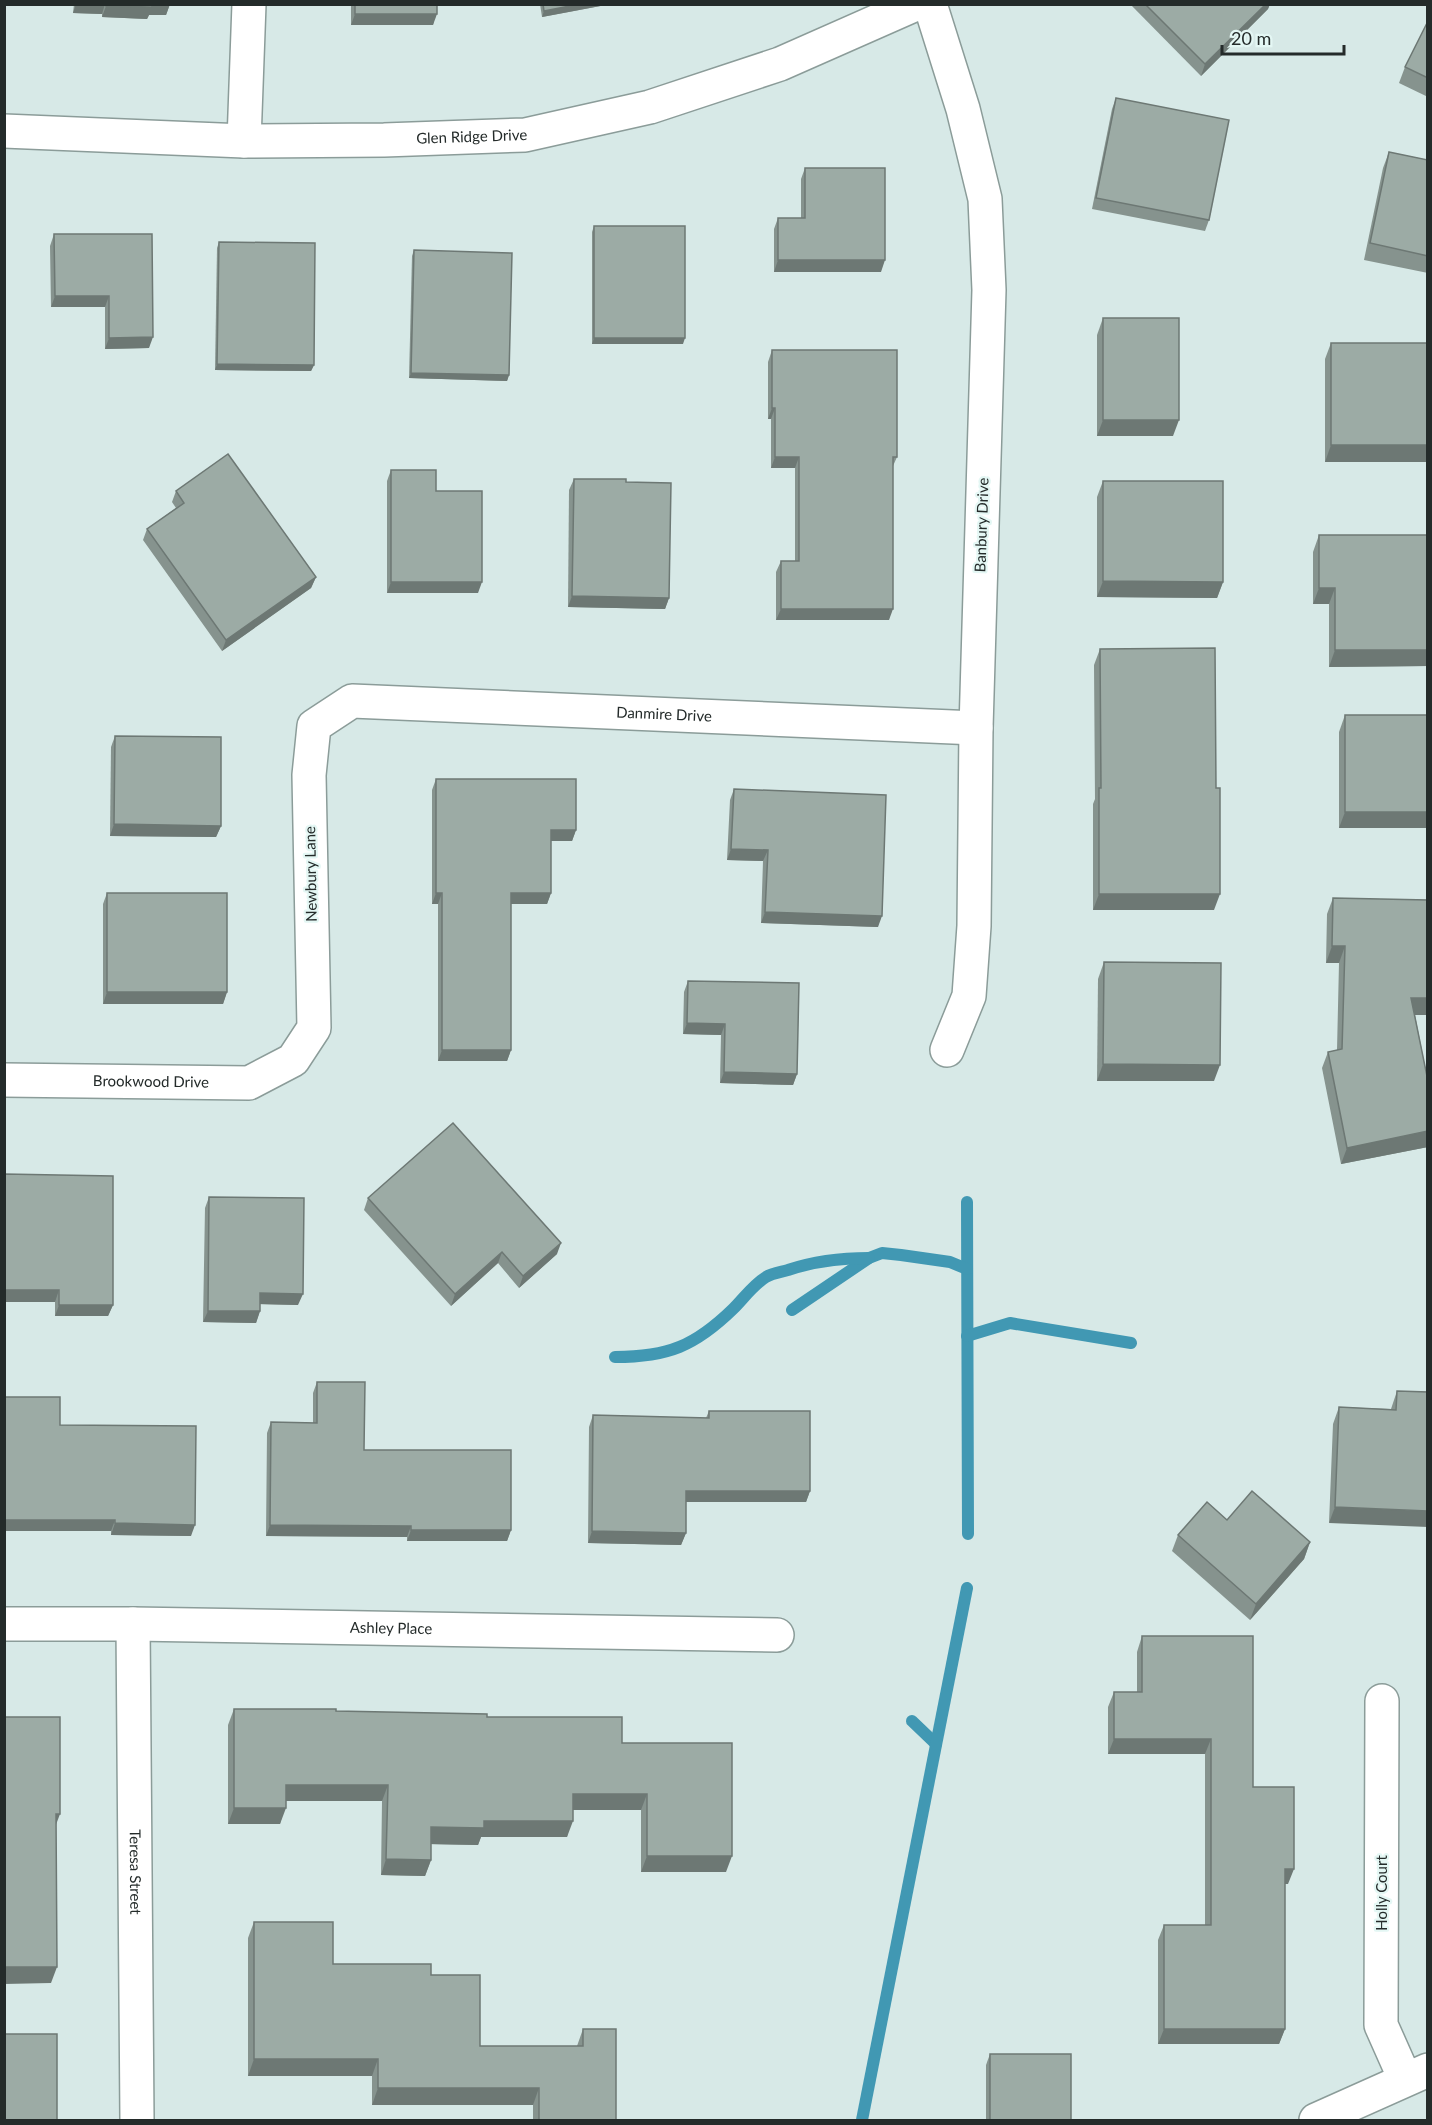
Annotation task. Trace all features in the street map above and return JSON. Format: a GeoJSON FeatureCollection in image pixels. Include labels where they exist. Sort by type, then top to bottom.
{"type":"FeatureCollection","features":[{"type":"Feature","properties":{"kind":"street"},"geometry":{"type":"LineString","coordinates":[[244,141],[249,4]]}},
{"type":"Feature","properties":{"kind":"street","name":"Glen Ridge Drive"},"geometry":{"type":"LineString","coordinates":[[4,131],[244,141],[384,140],[525,135],[650,106],[780,64],[916,4]]}},
{"type":"Feature","properties":{"kind":"street","name":"Banbury Drive"},"geometry":{"type":"LineString","coordinates":[[930,4],[963,109],[985,199],[989,290],[976,728],[974,926],[969,996],[947,1050]]}},
{"type":"Feature","properties":{"kind":"street","name":"Danmire Drive"},"geometry":{"type":"LineString","coordinates":[[352,701],[976,728]]}},
{"type":"Feature","properties":{"kind":"street","name":"Newbury Lane"},"geometry":{"type":"LineString","coordinates":[[293,1060],[314,1028],[309,775],[314,726],[352,701]]}},
{"type":"Feature","properties":{"kind":"street","name":"Brookwood Drive"},"geometry":{"type":"LineString","coordinates":[[4,1080],[249,1083],[293,1060]]}},
{"type":"Feature","properties":{"kind":"street","name":"Ashley Place"},"geometry":{"type":"LineString","coordinates":[[4,1624],[133,1624],[777,1635]]}},
{"type":"Feature","properties":{"kind":"street","name":"Teresa Street"},"geometry":{"type":"LineString","coordinates":[[133,1624],[137,2121]]}},
{"type":"Feature","properties":{"kind":"street","name":"Holly Court"},"geometry":{"type":"LineString","coordinates":[[1382,1701],[1381,2025],[1416,2074]]}},
{"type":"Feature","properties":{"kind":"street"},"geometry":{"type":"LineString","coordinates":[[1316,2121],[1416,2074]]}},
{"type":"Feature","properties":{"kind":"building"},"geometry":{"type":"Polygon","coordinates":[[[106,4],[152,4],[152,7],[106,6],[106,4]]]}},
{"type":"Feature","properties":{"kind":"building"},"geometry":{"type":"Polygon","coordinates":[[[355,4],[437,4],[437,14],[355,14],[355,4]]]}},
{"type":"Feature","properties":{"kind":"building"},"geometry":{"type":"Polygon","coordinates":[[[543,4],[580,4],[544,11],[543,4]]]}},
{"type":"Feature","properties":{"kind":"building"},"geometry":{"type":"Polygon","coordinates":[[[1145,4],[1266,4],[1205,64],[1145,4]]]}},
{"type":"Feature","properties":{"kind":"building"},"geometry":{"type":"Polygon","coordinates":[[[1428,21],[1428,78],[1405,67],[1428,21]]]}},
{"type":"Feature","properties":{"kind":"building"},"geometry":{"type":"Polygon","coordinates":[[[1116,98],[1229,120],[1209,220],[1096,198],[1116,98]]]}},
{"type":"Feature","properties":{"kind":"building"},"geometry":{"type":"Polygon","coordinates":[[[1389,152],[1428,160],[1428,256],[1370,243],[1389,152]]]}},
{"type":"Feature","properties":{"kind":"building"},"geometry":{"type":"Polygon","coordinates":[[[805,168],[885,168],[885,260],[778,260],[778,218],[805,218],[805,168]]]}},
{"type":"Feature","properties":{"kind":"building"},"geometry":{"type":"Polygon","coordinates":[[[594,226],[685,226],[685,338],[594,338],[594,226]]]}},
{"type":"Feature","properties":{"kind":"building"},"geometry":{"type":"Polygon","coordinates":[[[54,234],[152,234],[153,337],[109,338],[109,296],[55,296],[54,234]]]}},
{"type":"Feature","properties":{"kind":"building"},"geometry":{"type":"Polygon","coordinates":[[[219,242],[315,243],[314,365],[217,364],[219,242]]]}},
{"type":"Feature","properties":{"kind":"building"},"geometry":{"type":"Polygon","coordinates":[[[414,250],[512,253],[509,375],[411,373],[414,250]]]}},
{"type":"Feature","properties":{"kind":"building"},"geometry":{"type":"Polygon","coordinates":[[[1103,318],[1179,318],[1179,420],[1103,420],[1103,318]]]}},
{"type":"Feature","properties":{"kind":"building"},"geometry":{"type":"Polygon","coordinates":[[[1331,343],[1428,343],[1428,445],[1331,445],[1331,343]]]}},
{"type":"Feature","properties":{"kind":"building"},"geometry":{"type":"Polygon","coordinates":[[[772,350],[897,350],[897,457],[893,457],[893,609],[781,609],[781,561],[799,561],[799,457],[775,457],[772,350]]]}},
{"type":"Feature","properties":{"kind":"building"},"geometry":{"type":"Polygon","coordinates":[[[228,454],[316,577],[226,640],[147,529],[184,503],[176,491],[228,454]]]}},
{"type":"Feature","properties":{"kind":"building"},"geometry":{"type":"Polygon","coordinates":[[[391,470],[436,470],[436,491],[482,491],[482,582],[391,582],[391,470]]]}},
{"type":"Feature","properties":{"kind":"building"},"geometry":{"type":"Polygon","coordinates":[[[574,479],[626,479],[626,482],[671,483],[669,598],[572,596],[574,479]]]}},
{"type":"Feature","properties":{"kind":"building"},"geometry":{"type":"Polygon","coordinates":[[[1103,481],[1223,481],[1223,582],[1103,581],[1103,481]]]}},
{"type":"Feature","properties":{"kind":"building"},"geometry":{"type":"Polygon","coordinates":[[[1319,535],[1428,535],[1428,650],[1335,650],[1335,588],[1319,588],[1319,535]]]}},
{"type":"Feature","properties":{"kind":"building"},"geometry":{"type":"Polygon","coordinates":[[[1215,648],[1216,788],[1220,788],[1220,894],[1099,894],[1100,649],[1215,648]]]}},
{"type":"Feature","properties":{"kind":"building"},"geometry":{"type":"Polygon","coordinates":[[[1345,715],[1428,715],[1428,812],[1345,812],[1345,715]]]}},
{"type":"Feature","properties":{"kind":"building"},"geometry":{"type":"Polygon","coordinates":[[[115,736],[221,737],[221,826],[114,824],[115,736]]]}},
{"type":"Feature","properties":{"kind":"building"},"geometry":{"type":"Polygon","coordinates":[[[436,779],[576,779],[576,830],[551,830],[551,893],[511,893],[511,1050],[442,1050],[442,893],[436,893],[436,779]]]}},
{"type":"Feature","properties":{"kind":"building"},"geometry":{"type":"Polygon","coordinates":[[[734,789],[886,795],[882,916],[765,912],[768,850],[731,849],[734,789]]]}},
{"type":"Feature","properties":{"kind":"building"},"geometry":{"type":"Polygon","coordinates":[[[107,893],[227,893],[227,992],[107,992],[107,893]]]}},
{"type":"Feature","properties":{"kind":"building"},"geometry":{"type":"Polygon","coordinates":[[[1333,898],[1428,900],[1428,998],[1411,998],[1428,1081],[1428,1131],[1347,1148],[1328,1052],[1342,1049],[1345,946],[1332,946],[1333,898]]]}},
{"type":"Feature","properties":{"kind":"building"},"geometry":{"type":"Polygon","coordinates":[[[1104,962],[1221,963],[1220,1065],[1103,1064],[1104,962]]]}},
{"type":"Feature","properties":{"kind":"building"},"geometry":{"type":"Polygon","coordinates":[[[688,981],[799,983],[797,1074],[724,1072],[725,1024],[687,1023],[688,981]]]}},
{"type":"Feature","properties":{"kind":"building"},"geometry":{"type":"Polygon","coordinates":[[[453,1123],[561,1243],[523,1276],[502,1252],[455,1294],[368,1198],[453,1123]]]}},
{"type":"Feature","properties":{"kind":"building"},"geometry":{"type":"Polygon","coordinates":[[[4,1174],[113,1176],[113,1305],[59,1305],[59,1290],[4,1290],[4,1174]]]}},
{"type":"Feature","properties":{"kind":"building"},"geometry":{"type":"Polygon","coordinates":[[[209,1197],[304,1198],[303,1294],[260,1293],[260,1311],[208,1311],[209,1197]]]}},
{"type":"Feature","properties":{"kind":"building"},"geometry":{"type":"Polygon","coordinates":[[[317,1382],[365,1382],[364,1450],[511,1450],[511,1530],[411,1530],[411,1526],[270,1525],[271,1422],[317,1423],[317,1382]]]}},
{"type":"Feature","properties":{"kind":"building"},"geometry":{"type":"Polygon","coordinates":[[[1397,1391],[1428,1392],[1428,1511],[1335,1507],[1339,1407],[1396,1410],[1397,1391]]]}},
{"type":"Feature","properties":{"kind":"building"},"geometry":{"type":"Polygon","coordinates":[[[4,1397],[60,1397],[60,1425],[196,1426],[195,1525],[115,1523],[115,1520],[4,1520],[4,1397]]]}},
{"type":"Feature","properties":{"kind":"building"},"geometry":{"type":"Polygon","coordinates":[[[709,1411],[810,1411],[810,1491],[686,1491],[686,1533],[592,1531],[593,1415],[709,1418],[709,1411]]]}},
{"type":"Feature","properties":{"kind":"building"},"geometry":{"type":"Polygon","coordinates":[[[1252,1491],[1310,1542],[1256,1604],[1178,1535],[1207,1502],[1227,1520],[1252,1491]]]}},
{"type":"Feature","properties":{"kind":"building"},"geometry":{"type":"Polygon","coordinates":[[[1142,1636],[1253,1636],[1253,1787],[1294,1787],[1294,1869],[1285,1869],[1285,2029],[1164,2029],[1164,1925],[1211,1925],[1211,1739],[1114,1739],[1114,1692],[1142,1692],[1142,1636]]]}},
{"type":"Feature","properties":{"kind":"building"},"geometry":{"type":"Polygon","coordinates":[[[234,1709],[336,1709],[336,1711],[487,1714],[487,1717],[622,1717],[622,1743],[732,1743],[732,1856],[647,1856],[647,1794],[573,1794],[573,1821],[484,1821],[484,1828],[431,1827],[431,1860],[386,1859],[388,1785],[286,1785],[286,1808],[234,1808],[234,1709]]]}},
{"type":"Feature","properties":{"kind":"building"},"geometry":{"type":"Polygon","coordinates":[[[4,1717],[60,1717],[60,1814],[56,1814],[57,1967],[4,1967],[4,1717]]]}},
{"type":"Feature","properties":{"kind":"building"},"geometry":{"type":"Polygon","coordinates":[[[254,1922],[333,1922],[333,1964],[431,1964],[431,1975],[480,1975],[480,2046],[583,2046],[583,2029],[616,2029],[616,2121],[539,2121],[539,2088],[378,2088],[378,2059],[254,2059],[254,1922]]]}},
{"type":"Feature","properties":{"kind":"building"},"geometry":{"type":"Polygon","coordinates":[[[4,2034],[57,2034],[57,2121],[4,2121],[4,2034]]]}},
{"type":"Feature","properties":{"kind":"building"},"geometry":{"type":"Polygon","coordinates":[[[990,2054],[1071,2054],[1071,2121],[990,2121],[990,2054]]]}},
{"type":"Feature","properties":{"kind":"waterway"},"geometry":{"type":"LineString","coordinates":[[967,1202],[968,1534]]}},
{"type":"Feature","properties":{"kind":"waterway"},"geometry":{"type":"LineString","coordinates":[[792,1310],[869,1258],[882,1253],[950,1262],[967,1269]]}},
{"type":"Feature","properties":{"kind":"waterway"},"geometry":{"type":"LineString","coordinates":[[615,1357],[650,1355],[680,1347],[719,1322],[757,1284],[771,1274],[818,1262],[869,1258]]}},
{"type":"Feature","properties":{"kind":"waterway"},"geometry":{"type":"LineString","coordinates":[[967,1336],[1010,1323],[1131,1343]]}},
{"type":"Feature","properties":{"kind":"waterway"},"geometry":{"type":"LineString","coordinates":[[862,2120],[967,1588]]}},
{"type":"Feature","properties":{"kind":"waterway"},"geometry":{"type":"LineString","coordinates":[[912,1721],[936,1744]]}}]}
